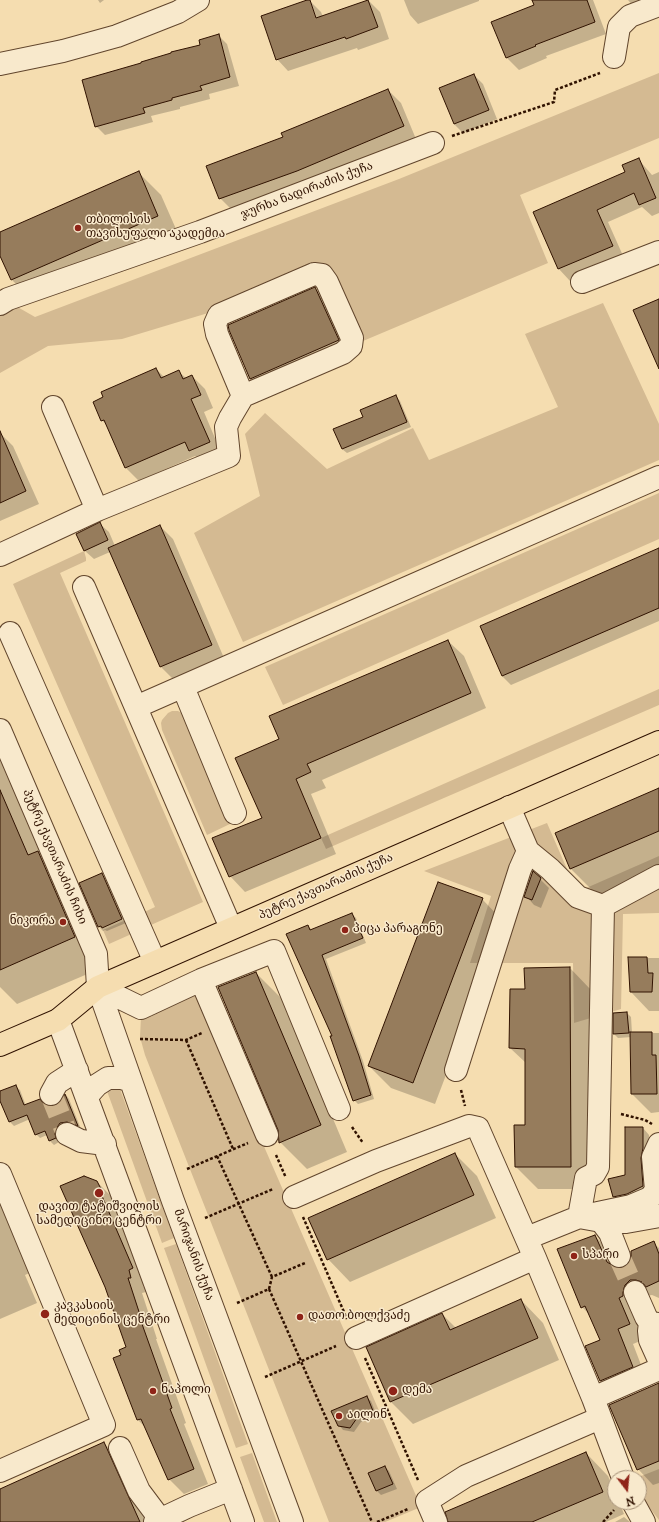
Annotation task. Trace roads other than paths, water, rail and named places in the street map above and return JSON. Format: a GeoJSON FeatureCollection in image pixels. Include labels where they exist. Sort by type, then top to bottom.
{"type":"FeatureCollection","features":[{"type":"Feature","properties":{"kind":"main road","name":"პეტრე ქავთარაძის ქუჩა"},"geometry":{"type":"LineString","coordinates":[[0,1045],[58,1020],[98,987],[659,742]]}},
{"type":"Feature","properties":{"kind":"street"},"geometry":{"type":"LineString","coordinates":[[0,64],[62,51],[117,36],[178,12],[198,0]]}},
{"type":"Feature","properties":{"kind":"street"},"geometry":{"type":"LineString","coordinates":[[614,57],[619,27],[630,16],[659,5]]}},
{"type":"Feature","properties":{"kind":"street","name":"ჯურხა ნადირაძის ქუჩა"},"geometry":{"type":"LineString","coordinates":[[0,304],[8,299],[200,232],[433,143]]}},
{"type":"Feature","properties":{"kind":"street"},"geometry":{"type":"LineString","coordinates":[[582,282],[659,252]]}},
{"type":"Feature","properties":{"kind":"street"},"geometry":{"type":"LineString","coordinates":[[0,555],[97,510],[229,456],[226,427],[243,396],[343,353],[351,346],[352,338],[327,282],[322,275],[314,274],[219,315],[215,324],[217,334],[243,396]]}},
{"type":"Feature","properties":{"kind":"street"},"geometry":{"type":"LineString","coordinates":[[53,407],[97,510]]}},
{"type":"Feature","properties":{"kind":"street"},"geometry":{"type":"LineString","coordinates":[[136,707],[659,477]]}},
{"type":"Feature","properties":{"kind":"street"},"geometry":{"type":"LineString","coordinates":[[84,587],[231,928]]}},
{"type":"Feature","properties":{"kind":"street"},"geometry":{"type":"LineString","coordinates":[[10,633],[155,962]]}},
{"type":"Feature","properties":{"kind":"street"},"geometry":{"type":"LineString","coordinates":[[183,687],[235,813]]}},
{"type":"Feature","properties":{"kind":"street","name":"პეტრე ქავთარაძის ჩიხი"},"geometry":{"type":"LineString","coordinates":[[0,730],[96,954],[98,987]]}},
{"type":"Feature","properties":{"kind":"street"},"geometry":{"type":"LineString","coordinates":[[509,807],[528,852],[550,869],[578,897],[603,906],[659,876]]}},
{"type":"Feature","properties":{"kind":"street"},"geometry":{"type":"LineString","coordinates":[[456,1070],[520,869],[528,852]]}},
{"type":"Feature","properties":{"kind":"street"},"geometry":{"type":"LineString","coordinates":[[578,1217],[586,1178],[594,1174],[598,1167],[603,906]]}},
{"type":"Feature","properties":{"kind":"street"},"geometry":{"type":"LineString","coordinates":[[98,987],[141,1008],[201,980],[274,952],[339,1109]]}},
{"type":"Feature","properties":{"kind":"street"},"geometry":{"type":"LineString","coordinates":[[201,980],[268,1135]]}},
{"type":"Feature","properties":{"kind":"street","name":"მარიჯანის ქუჩა"},"geometry":{"type":"LineString","coordinates":[[98,987],[173,1201],[292,1522]]}},
{"type":"Feature","properties":{"kind":"street"},"geometry":{"type":"LineString","coordinates":[[58,1020],[243,1522]]}},
{"type":"Feature","properties":{"kind":"street"},"geometry":{"type":"LineString","coordinates":[[51,1094],[57,1083],[77,1070]]}},
{"type":"Feature","properties":{"kind":"street"},"geometry":{"type":"LineString","coordinates":[[87,1096],[97,1084],[108,1078],[122,1078],[131,1081]]}},
{"type":"Feature","properties":{"kind":"street"},"geometry":{"type":"LineString","coordinates":[[284,1193],[470,1126],[478,1128],[531,1248],[593,1398],[620,1470]]}},
{"type":"Feature","properties":{"kind":"street"},"geometry":{"type":"LineString","coordinates":[[67,1134],[81,1141],[104,1144]]}},
{"type":"Feature","properties":{"kind":"street"},"geometry":{"type":"LineString","coordinates":[[349,1341],[531,1248],[578,1217],[631,1206],[650,1198],[656,1190],[653,1157],[657,1135]]}},
{"type":"Feature","properties":{"kind":"street"},"geometry":{"type":"LineString","coordinates":[[0,1174],[104,1424],[0,1471]]}},
{"type":"Feature","properties":{"kind":"street"},"geometry":{"type":"LineString","coordinates":[[626,1222],[659,1216]]}},
{"type":"Feature","properties":{"kind":"street"},"geometry":{"type":"LineString","coordinates":[[578,1217],[601,1221],[626,1222],[645,1227],[659,1227]]}},
{"type":"Feature","properties":{"kind":"street"},"geometry":{"type":"LineString","coordinates":[[601,1221],[610,1233],[619,1256]]}},
{"type":"Feature","properties":{"kind":"street"},"geometry":{"type":"LineString","coordinates":[[635,1292],[646,1318],[655,1323],[649,1331],[650,1340],[659,1360]]}},
{"type":"Feature","properties":{"kind":"street"},"geometry":{"type":"LineString","coordinates":[[593,1398],[659,1369]]}},
{"type":"Feature","properties":{"kind":"street"},"geometry":{"type":"LineString","coordinates":[[436,1522],[427,1501],[466,1476],[600,1418]]}},
{"type":"Feature","properties":{"kind":"street"},"geometry":{"type":"LineString","coordinates":[[120,1448],[139,1491],[157,1520],[231,1489]]}},
{"type":"Feature","properties":{"kind":"street"},"geometry":{"type":"LineString","coordinates":[[637,1510],[644,1522]]}},
{"type":"Feature","properties":{"kind":"tunnel"},"geometry":{"type":"LineString","coordinates":[[51,1094],[67,1134]]}},
{"type":"Feature","properties":{"kind":"tunnel"},"geometry":{"type":"LineString","coordinates":[[619,1256],[635,1292]]}},
{"type":"Feature","properties":{"kind":"place","name":"თბილისის თავისუფალი აკადემია"},"geometry":{"type":"Point","coordinates":[78,228]}},
{"type":"Feature","properties":{"kind":"place","name":"ნიკორა"},"geometry":{"type":"Point","coordinates":[63,922]}},
{"type":"Feature","properties":{"kind":"place","name":"პიცა პარაგონე"},"geometry":{"type":"Point","coordinates":[345,930]}},
{"type":"Feature","properties":{"kind":"place","name":"დავით ტატიშვილის სამედიცინო ცენტრი"},"geometry":{"type":"Point","coordinates":[99,1193]}},
{"type":"Feature","properties":{"kind":"place","name":"სპარი"},"geometry":{"type":"Point","coordinates":[574,1256]}},
{"type":"Feature","properties":{"kind":"place","name":"კავკასიის მედიცინის ცენტრი"},"geometry":{"type":"Point","coordinates":[45,1314]}},
{"type":"Feature","properties":{"kind":"place","name":"დათო ბოლქვაძე"},"geometry":{"type":"Point","coordinates":[300,1317]}},
{"type":"Feature","properties":{"kind":"place","name":"ნაპოლი"},"geometry":{"type":"Point","coordinates":[153,1391]}},
{"type":"Feature","properties":{"kind":"place","name":"დემა"},"geometry":{"type":"Point","coordinates":[393,1391]}},
{"type":"Feature","properties":{"kind":"place","name":"აილინ"},"geometry":{"type":"Point","coordinates":[339,1416]}}]}
